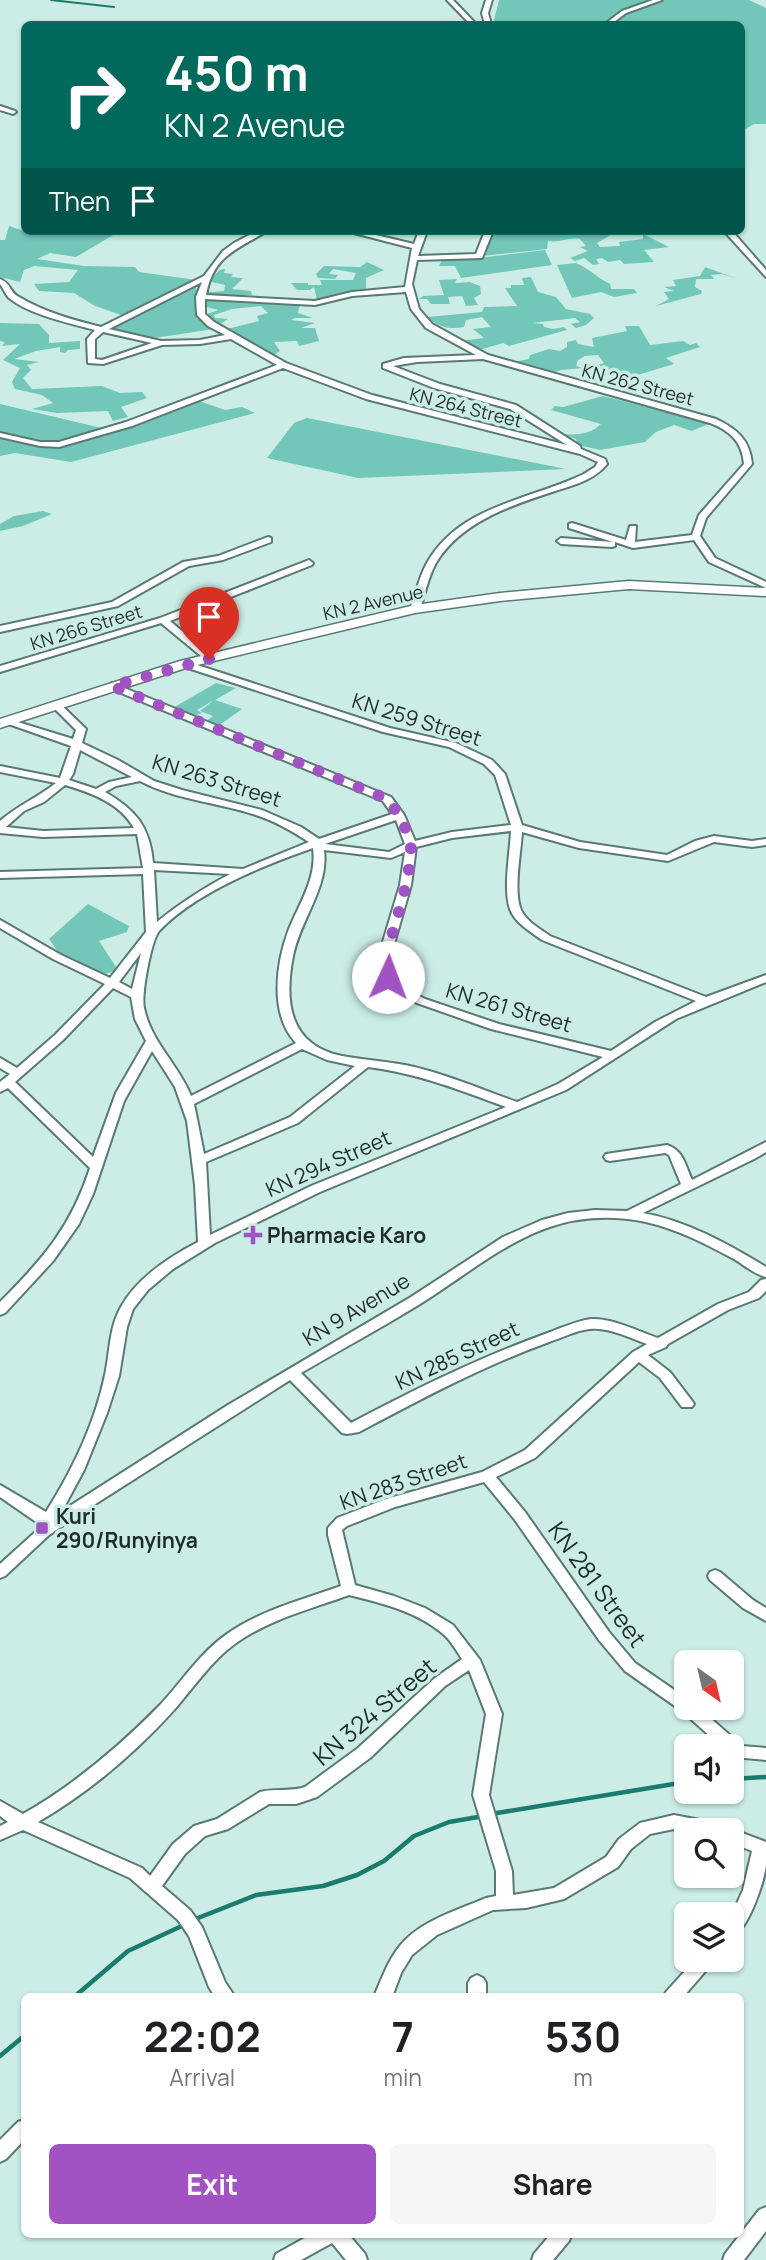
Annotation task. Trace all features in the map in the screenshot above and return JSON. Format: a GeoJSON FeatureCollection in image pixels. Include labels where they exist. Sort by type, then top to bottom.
{"type":"FeatureCollection","features":[{"type":"Feature","properties":{"kind":"main road","name":"KN 2 Avenue"},"geometry":{"type":"LineString","coordinates":[[4,723],[185,664],[415,609],[500,597],[629,585],[766,592]]}},
{"type":"Feature","properties":{"kind":"street"},"geometry":{"type":"LineString","coordinates":[[450,0],[470,21]]}},
{"type":"Feature","properties":{"kind":"street"},"geometry":{"type":"LineString","coordinates":[[487,21],[485,13],[489,0]]}},
{"type":"Feature","properties":{"kind":"street"},"geometry":{"type":"LineString","coordinates":[[612,21],[624,12],[659,0]]}},
{"type":"Feature","properties":{"kind":"street"},"geometry":{"type":"LineString","coordinates":[[0,108],[13,112]]}},
{"type":"Feature","properties":{"kind":"street"},"geometry":{"type":"LineString","coordinates":[[161,344],[134,354],[93,362],[91,339],[103,329],[204,278],[236,243],[253,235]]}},
{"type":"Feature","properties":{"kind":"street"},"geometry":{"type":"LineString","coordinates":[[366,235],[416,247]]}},
{"type":"Feature","properties":{"kind":"street"},"geometry":{"type":"LineString","coordinates":[[204,278],[200,297],[315,303],[352,294],[410,289],[416,247],[421,235]]}},
{"type":"Feature","properties":{"kind":"street"},"geometry":{"type":"LineString","coordinates":[[414,258],[478,256],[487,235]]}},
{"type":"Feature","properties":{"kind":"street"},"geometry":{"type":"LineString","coordinates":[[731,235],[766,275]]}},
{"type":"Feature","properties":{"kind":"street"},"geometry":{"type":"LineString","coordinates":[[0,281],[14,298],[54,315],[161,344],[206,342],[234,336]]}},
{"type":"Feature","properties":{"kind":"street","name":"KN 262 Street"},"geometry":{"type":"LineString","coordinates":[[410,289],[420,317],[453,341],[485,357],[713,421],[737,433],[748,451],[748,464],[702,517],[696,527],[697,537]]}},
{"type":"Feature","properties":{"kind":"street","name":"KN 264 Street"},"geometry":{"type":"LineString","coordinates":[[200,297],[201,315],[283,365],[411,410],[583,452]]}},
{"type":"Feature","properties":{"kind":"street"},"geometry":{"type":"LineString","coordinates":[[415,609],[430,566],[442,549],[465,529],[492,512],[573,482],[603,464],[596,456],[583,452],[513,407],[437,386],[386,366],[403,360],[445,361],[485,357]]}},
{"type":"Feature","properties":{"kind":"street"},"geometry":{"type":"LineString","coordinates":[[0,435],[40,444],[67,443],[129,424],[283,365]]}},
{"type":"Feature","properties":{"kind":"street"},"geometry":{"type":"LineString","coordinates":[[572,526],[632,544]]}},
{"type":"Feature","properties":{"kind":"street"},"geometry":{"type":"LineString","coordinates":[[632,544],[633,528]]}},
{"type":"Feature","properties":{"kind":"street"},"geometry":{"type":"LineString","coordinates":[[561,541],[632,544],[697,537],[712,560],[766,585]]}},
{"type":"Feature","properties":{"kind":"street"},"geometry":{"type":"LineString","coordinates":[[0,629],[116,604],[186,564],[220,558],[268,540]]}},
{"type":"Feature","properties":{"kind":"street"},"geometry":{"type":"LineString","coordinates":[[163,620],[309,563]]}},
{"type":"Feature","properties":{"kind":"street","name":"KN 266 Street"},"geometry":{"type":"LineString","coordinates":[[0,669],[163,620],[209,659]]}},
{"type":"Feature","properties":{"kind":"street","name":"KN 259 Street"},"geometry":{"type":"LineString","coordinates":[[185,664],[308,706],[469,751],[488,762],[500,774],[517,827],[513,889],[516,910],[527,924],[545,938],[705,1001]]}},
{"type":"Feature","properties":{"kind":"street"},"geometry":{"type":"LineString","coordinates":[[112,686],[387,799],[399,815],[411,845]]}},
{"type":"Feature","properties":{"kind":"street"},"geometry":{"type":"LineString","coordinates":[[0,829],[20,809],[40,800],[68,775],[80,725],[56,705]]}},
{"type":"Feature","properties":{"kind":"street","name":"KN 263 Street"},"geometry":{"type":"LineString","coordinates":[[4,723],[34,728],[107,758],[141,778],[169,790],[265,812],[295,825],[319,844]]}},
{"type":"Feature","properties":{"kind":"street"},"geometry":{"type":"LineString","coordinates":[[0,769],[97,792],[116,800],[141,831],[148,868],[152,932],[136,995],[142,1022],[187,1103],[204,1207],[204,1244]]}},
{"type":"Feature","properties":{"kind":"street"},"geometry":{"type":"LineString","coordinates":[[97,792],[113,784],[141,778]]}},
{"type":"Feature","properties":{"kind":"street"},"geometry":{"type":"LineString","coordinates":[[8,1081],[111,985],[152,932],[180,910],[246,872],[399,815]]}},
{"type":"Feature","properties":{"kind":"street"},"geometry":{"type":"LineString","coordinates":[[319,844],[391,855],[411,845],[452,835],[517,827],[579,845],[668,858],[714,839],[752,844],[766,842]]}},
{"type":"Feature","properties":{"kind":"street"},"geometry":{"type":"LineString","coordinates":[[0,829],[43,834],[141,831]]}},
{"type":"Feature","properties":{"kind":"street"},"geometry":{"type":"LineString","coordinates":[[319,844],[319,872],[312,896],[291,940],[285,972],[284,1011],[292,1033],[303,1044],[321,1055],[403,1068],[439,1078],[516,1107]]}},
{"type":"Feature","properties":{"kind":"street","name":"KN 261 Street"},"geometry":{"type":"LineString","coordinates":[[411,845],[408,872],[383,965],[396,988],[421,1001],[495,1027],[611,1055]]}},
{"type":"Feature","properties":{"kind":"street"},"geometry":{"type":"LineString","coordinates":[[0,875],[148,868],[246,872]]}},
{"type":"Feature","properties":{"kind":"street"},"geometry":{"type":"LineString","coordinates":[[0,923],[111,985],[136,995]]}},
{"type":"Feature","properties":{"kind":"street","name":"KN 294 Street"},"geometry":{"type":"LineString","coordinates":[[49,1524],[102,1407],[112,1375],[120,1328],[130,1303],[150,1279],[204,1244],[272,1208],[357,1169],[516,1107],[569,1083],[662,1023],[705,1001],[766,978]]}},
{"type":"Feature","properties":{"kind":"street"},"geometry":{"type":"LineString","coordinates":[[0,1310],[32,1278],[73,1224],[96,1167],[117,1103],[153,1040]]}},
{"type":"Feature","properties":{"kind":"street"},"geometry":{"type":"LineString","coordinates":[[187,1103],[303,1044]]}},
{"type":"Feature","properties":{"kind":"street"},"geometry":{"type":"LineString","coordinates":[[0,1062],[8,1081],[96,1167]]}},
{"type":"Feature","properties":{"kind":"street"},"geometry":{"type":"LineString","coordinates":[[198,1161],[294,1120],[365,1064]]}},
{"type":"Feature","properties":{"kind":"street"},"geometry":{"type":"LineString","coordinates":[[632,1214],[744,1161],[766,1146]]}},
{"type":"Feature","properties":{"kind":"street"},"geometry":{"type":"LineString","coordinates":[[610,1157],[667,1149],[674,1153],[689,1187]]}},
{"type":"Feature","properties":{"kind":"street","name":"KN 9 Avenue"},"geometry":{"type":"LineString","coordinates":[[0,1572],[49,1524],[234,1407],[415,1300],[505,1240],[531,1227],[568,1217],[632,1214],[681,1226],[766,1273]]}},
{"type":"Feature","properties":{"kind":"street","name":"KN 283 Street"},"geometry":{"type":"LineString","coordinates":[[349,1589],[335,1535],[335,1528],[342,1522],[391,1503],[487,1476],[530,1454],[638,1355],[723,1307],[754,1295],[766,1283]]}},
{"type":"Feature","properties":{"kind":"street","name":"KN 285 Street"},"geometry":{"type":"LineString","coordinates":[[293,1374],[346,1429],[354,1428],[430,1388],[525,1346],[590,1324],[605,1325],[661,1344]]}},
{"type":"Feature","properties":{"kind":"street"},"geometry":{"type":"LineString","coordinates":[[638,1355],[665,1375],[687,1404]]}},
{"type":"Feature","properties":{"kind":"street","name":"KN 281 Street"},"geometry":{"type":"LineString","coordinates":[[487,1476],[520,1516],[604,1636],[630,1667],[674,1698]]}},
{"type":"Feature","properties":{"kind":"street"},"geometry":{"type":"LineString","coordinates":[[0,1490],[49,1524]]}},
{"type":"Feature","properties":{"kind":"street"},"geometry":{"type":"LineString","coordinates":[[715,1576],[748,1604],[766,1615]]}},
{"type":"Feature","properties":{"kind":"street"},"geometry":{"type":"LineString","coordinates":[[0,1833],[25,1824],[64,1798],[134,1738],[231,1639],[261,1622],[349,1589],[420,1612],[448,1629],[472,1660],[494,1714],[481,1795],[504,1871],[505,1902]]}},
{"type":"Feature","properties":{"kind":"street","name":"KN 324 Street"},"geometry":{"type":"LineString","coordinates":[[151,1888],[179,1849],[200,1831],[222,1824],[266,1797],[296,1797],[311,1792],[364,1753],[440,1682],[472,1660]]}},
{"type":"Feature","properties":{"kind":"street","name":"KN 281 Street"},"geometry":{"type":"LineString","coordinates":[[701,1720],[717,1734]]}},
{"type":"Feature","properties":{"kind":"street","name":"KN 281 Street"},"geometry":{"type":"LineString","coordinates":[[744,1752],[766,1754]]}},
{"type":"Feature","properties":{"kind":"street"},"geometry":{"type":"LineString","coordinates":[[0,1808],[25,1824],[136,1873],[184,1915],[196,1932],[223,1993]]}},
{"type":"Feature","properties":{"kind":"street"},"geometry":{"type":"LineString","coordinates":[[385,1993],[406,1950],[431,1930],[492,1903],[558,1894],[612,1862],[625,1844],[646,1828],[674,1822]]}},
{"type":"Feature","properties":{"kind":"street"},"geometry":{"type":"LineString","coordinates":[[744,1841],[763,1849],[755,1881],[744,1908]]}},
{"type":"Feature","properties":{"kind":"street"},"geometry":{"type":"LineString","coordinates":[[675,1993],[695,1972]]}},
{"type":"Feature","properties":{"kind":"street"},"geometry":{"type":"LineString","coordinates":[[0,2153],[21,2131]]}},
{"type":"Feature","properties":{"kind":"street"},"geometry":{"type":"LineString","coordinates":[[732,2260],[766,2216]]}},
{"type":"Feature","properties":{"kind":"street"},"geometry":{"type":"LineString","coordinates":[[283,2260],[323,2238]]}},
{"type":"Feature","properties":{"kind":"street"},"geometry":{"type":"LineString","coordinates":[[340,2238],[358,2260]]}},
{"type":"Feature","properties":{"kind":"street"},"geometry":{"type":"LineString","coordinates":[[541,2260],[559,2238]]}},
{"type":"Feature","properties":{"kind":"green space"},"geometry":{"type":"Polygon","coordinates":[[[499,0],[749,0],[766,8],[766,124],[754,124],[745,129],[745,21],[494,21],[499,0]]]}},
{"type":"Feature","properties":{"kind":"green space"},"geometry":{"type":"Polygon","coordinates":[[[9,226],[21,230],[21,235],[113,235],[76,257],[50,253],[37,259],[84,266],[135,267],[139,272],[196,280],[145,304],[127,317],[95,306],[74,293],[39,291],[34,284],[69,282],[78,270],[34,266],[24,270],[20,282],[0,277],[0,240],[5,240],[9,226]]]}},
{"type":"Feature","properties":{"kind":"green space"},"geometry":{"type":"Polygon","coordinates":[[[491,235],[611,235],[597,243],[600,247],[620,246],[619,242],[643,239],[645,235],[669,247],[644,250],[654,262],[624,264],[620,260],[608,262],[602,258],[596,259],[599,264],[593,265],[584,258],[575,261],[570,258],[588,251],[580,247],[586,246],[580,239],[548,241],[547,249],[482,256],[491,235]]]}},
{"type":"Feature","properties":{"kind":"green space"},"geometry":{"type":"Polygon","coordinates":[[[545,250],[552,265],[461,278],[455,266],[439,266],[443,258],[478,258],[545,250]]]}},
{"type":"Feature","properties":{"kind":"green space"},"geometry":{"type":"Polygon","coordinates":[[[367,262],[384,270],[366,278],[366,290],[317,300],[314,287],[310,290],[297,290],[291,283],[322,285],[320,280],[353,280],[356,273],[333,269],[329,274],[338,275],[335,279],[318,278],[316,274],[324,266],[360,267],[367,262]]]}},
{"type":"Feature","properties":{"kind":"green space"},"geometry":{"type":"Polygon","coordinates":[[[576,263],[610,284],[611,289],[634,289],[637,293],[614,297],[601,292],[572,298],[557,265],[576,263]]]}},
{"type":"Feature","properties":{"kind":"green space"},"geometry":{"type":"Polygon","coordinates":[[[705,267],[738,279],[722,274],[711,275],[714,279],[696,279],[695,287],[702,291],[701,294],[656,306],[669,299],[664,292],[674,291],[664,287],[676,286],[673,280],[700,276],[705,267]]]}},
{"type":"Feature","properties":{"kind":"green space"},"geometry":{"type":"Polygon","coordinates":[[[225,269],[224,273],[233,274],[231,277],[243,278],[232,289],[251,291],[252,295],[203,295],[205,290],[224,291],[225,285],[207,281],[225,269]]]}},
{"type":"Feature","properties":{"kind":"green space"},"geometry":{"type":"Polygon","coordinates":[[[531,277],[538,292],[556,297],[566,309],[590,314],[594,318],[586,325],[576,328],[571,324],[580,322],[575,318],[533,323],[553,329],[564,327],[567,330],[509,346],[503,343],[476,351],[459,341],[484,338],[473,329],[491,327],[482,317],[466,320],[464,327],[449,328],[427,317],[482,312],[484,307],[517,306],[505,288],[524,285],[522,278],[531,277]]]}},
{"type":"Feature","properties":{"kind":"green space"},"geometry":{"type":"Polygon","coordinates":[[[457,279],[455,283],[470,282],[480,286],[481,294],[474,298],[478,305],[466,306],[462,296],[448,297],[450,304],[431,304],[427,299],[419,299],[423,296],[444,295],[439,280],[457,279]]]}},
{"type":"Feature","properties":{"kind":"green space"},"geometry":{"type":"Polygon","coordinates":[[[190,287],[196,287],[200,307],[214,329],[148,339],[107,330],[190,287]]]}},
{"type":"Feature","properties":{"kind":"green space"},"geometry":{"type":"Polygon","coordinates":[[[241,298],[300,305],[298,313],[313,318],[291,320],[315,323],[301,328],[315,328],[319,341],[299,346],[297,341],[274,342],[280,351],[272,356],[227,329],[259,321],[257,316],[268,313],[261,306],[232,309],[214,315],[215,318],[228,319],[222,323],[212,322],[205,315],[218,310],[207,307],[206,301],[241,298]]]}},
{"type":"Feature","properties":{"kind":"green space"},"geometry":{"type":"Polygon","coordinates":[[[0,323],[39,324],[49,335],[49,343],[80,341],[80,349],[68,350],[65,353],[60,352],[60,347],[36,351],[14,359],[39,362],[27,365],[31,370],[23,378],[32,389],[102,386],[120,393],[142,392],[147,398],[121,407],[128,417],[113,421],[108,411],[57,413],[32,409],[53,403],[42,395],[15,389],[12,382],[20,368],[3,360],[20,344],[2,346],[5,342],[0,341],[0,323]]]}},
{"type":"Feature","properties":{"kind":"green space"},"geometry":{"type":"Polygon","coordinates":[[[625,326],[639,326],[650,345],[683,341],[690,345],[696,343],[700,347],[666,358],[674,364],[631,377],[614,368],[609,371],[583,373],[583,370],[604,363],[598,355],[585,356],[578,360],[576,366],[583,368],[549,374],[513,362],[529,359],[530,355],[549,349],[560,351],[567,347],[567,342],[576,340],[578,344],[594,347],[592,338],[627,331],[625,326]]]}},
{"type":"Feature","properties":{"kind":"green space"},"geometry":{"type":"Polygon","coordinates":[[[603,396],[711,423],[692,431],[674,425],[656,432],[645,442],[600,450],[578,445],[576,439],[561,434],[587,432],[601,424],[551,410],[555,406],[563,407],[603,396]]]}},
{"type":"Feature","properties":{"kind":"green space"},"geometry":{"type":"Polygon","coordinates":[[[199,401],[225,410],[242,407],[255,413],[71,462],[15,453],[0,456],[0,404],[110,430],[63,443],[115,432],[199,401]]]}},
{"type":"Feature","properties":{"kind":"green space"},"geometry":{"type":"Polygon","coordinates":[[[307,418],[566,469],[358,478],[267,458],[294,423],[307,418]]]}},
{"type":"Feature","properties":{"kind":"green space"},"geometry":{"type":"Polygon","coordinates":[[[43,511],[52,514],[23,526],[0,531],[0,524],[14,516],[43,511]]]}},
{"type":"Feature","properties":{"kind":"green space"},"geometry":{"type":"Polygon","coordinates":[[[216,683],[236,688],[215,700],[242,709],[218,726],[205,722],[213,716],[200,711],[214,700],[197,710],[202,713],[192,717],[171,709],[216,683]]]}},
{"type":"Feature","properties":{"kind":"green space"},"geometry":{"type":"Polygon","coordinates":[[[88,904],[129,926],[127,932],[99,941],[118,970],[102,975],[59,953],[49,939],[88,904]]]}},
{"type":"Feature","properties":{"kind":"waterway"},"geometry":{"type":"LineString","coordinates":[[51,0],[114,7]]}},
{"type":"Feature","properties":{"kind":"waterway"},"geometry":{"type":"LineString","coordinates":[[744,1778],[766,1777]]}},
{"type":"Feature","properties":{"kind":"waterway"},"geometry":{"type":"LineString","coordinates":[[491,1814],[674,1784]]}},
{"type":"Feature","properties":{"kind":"waterway"},"geometry":{"type":"LineString","coordinates":[[193,1920],[256,1895],[323,1886],[357,1875],[384,1861],[414,1836],[449,1822],[484,1816]]}},
{"type":"Feature","properties":{"kind":"waterway"},"geometry":{"type":"LineString","coordinates":[[79,1993],[128,1951],[186,1924]]}},
{"type":"Feature","properties":{"kind":"waterway"},"geometry":{"type":"LineString","coordinates":[[0,2056],[21,2038]]}},
{"type":"Feature","properties":{"kind":"place","name":"Pharmacie Karo"},"geometry":{"type":"Point","coordinates":[253,1235]}},
{"type":"Feature","properties":{"kind":"place","name":"Kuri 290/Runyinya"},"geometry":{"type":"Point","coordinates":[42,1528]}},
{"type":"Feature","properties":{"kind":"route"},"geometry":{"type":"LineString","coordinates":[[209,659],[112,686],[387,799],[396,809],[411,845],[408,872],[383,965],[388,977]]}}]}
